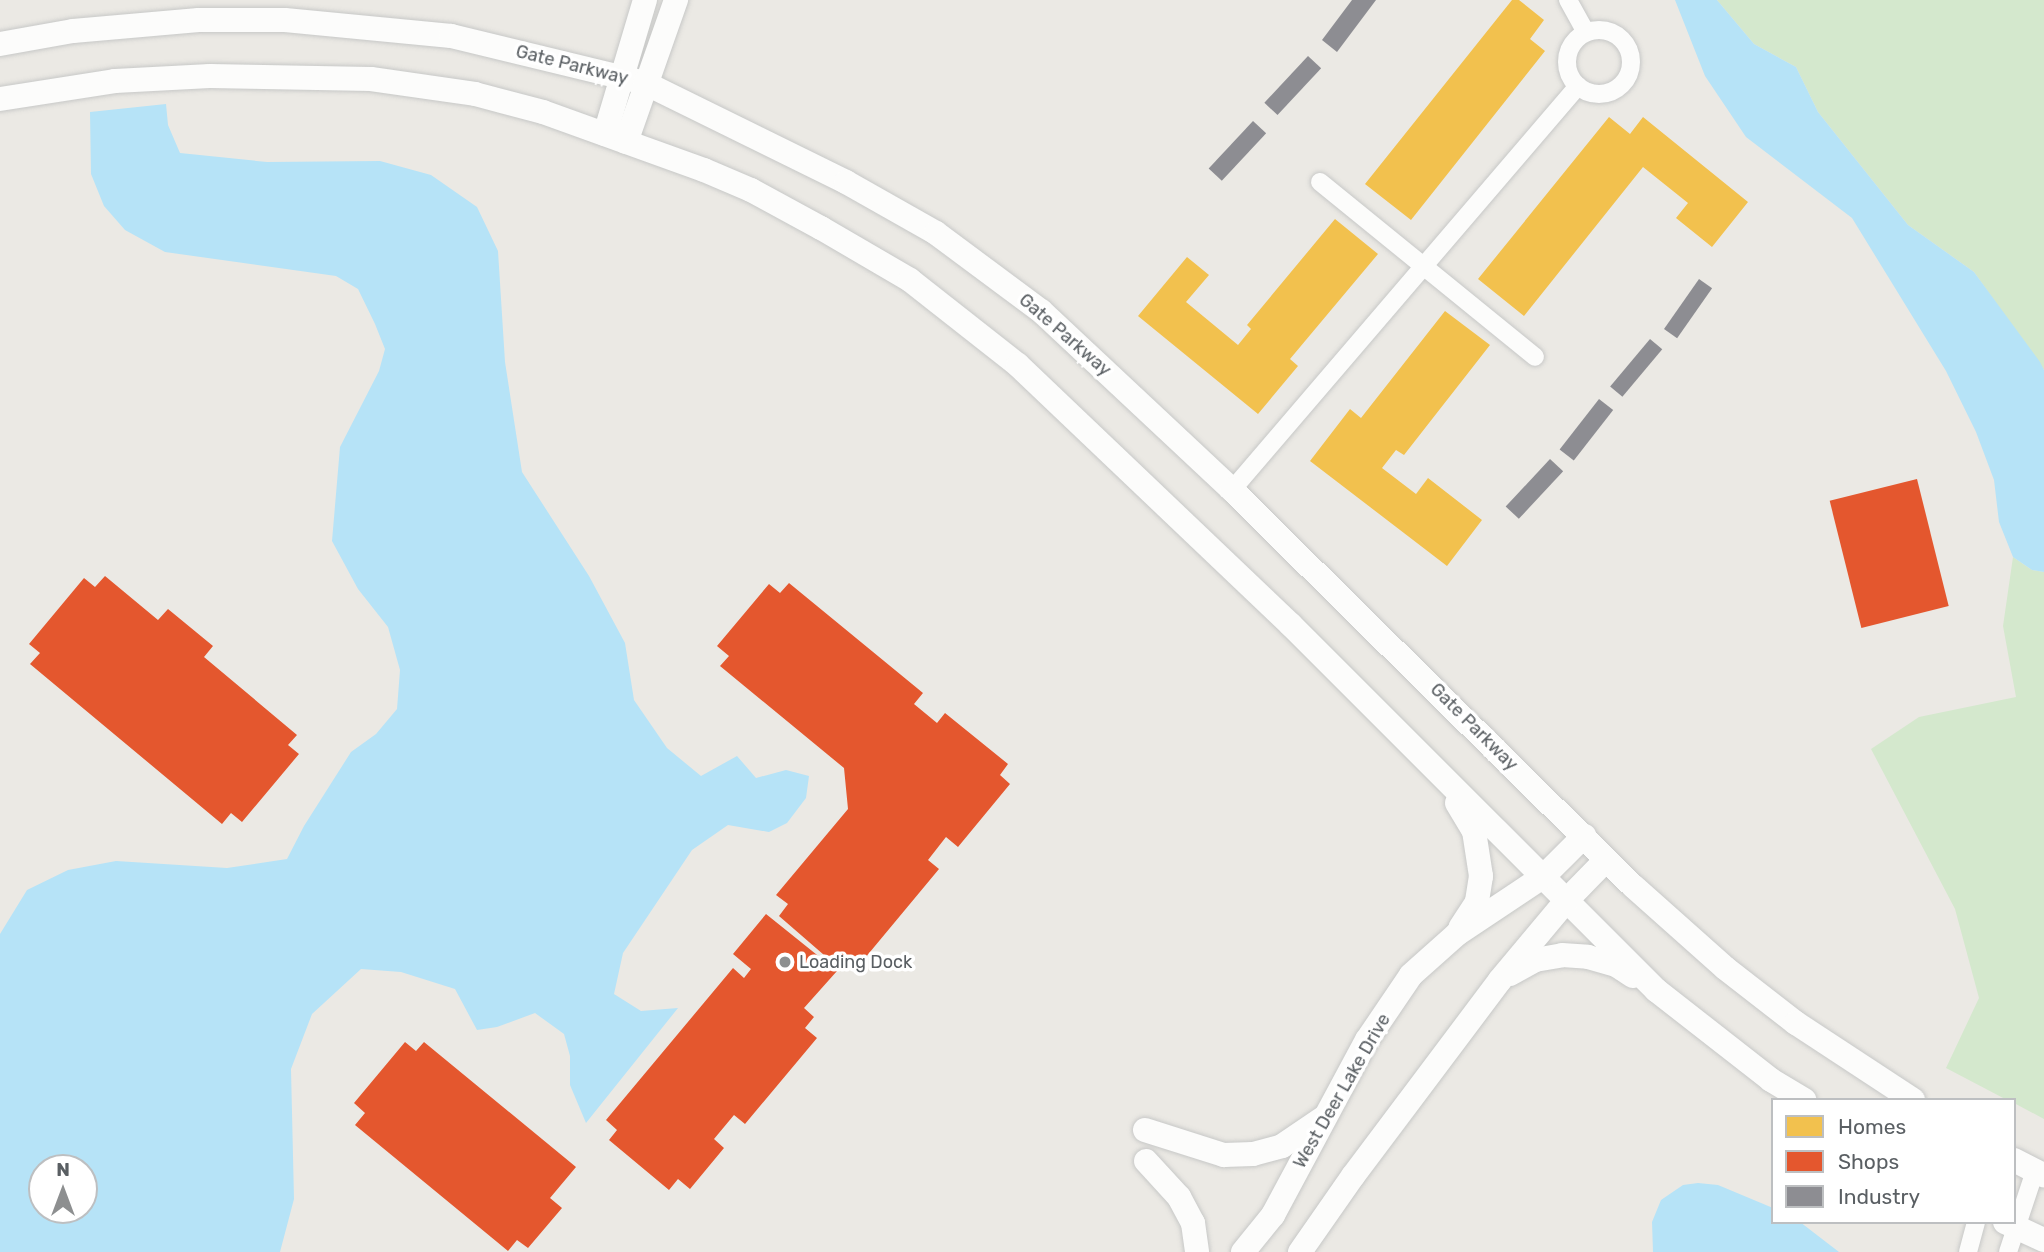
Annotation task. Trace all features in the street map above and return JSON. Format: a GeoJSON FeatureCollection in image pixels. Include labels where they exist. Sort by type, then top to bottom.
{"type":"FeatureCollection","features":[{"type":"Feature","properties":{"kind":"main road"},"geometry":{"type":"LineString","coordinates":[[615,138],[621,76],[645,0]]}},
{"type":"Feature","properties":{"kind":"main road"},"geometry":{"type":"LineString","coordinates":[[615,138],[645,83],[676,0]]}},
{"type":"Feature","properties":{"kind":"main road","name":"Gate Parkway"},"geometry":{"type":"LineString","coordinates":[[0,44],[73,31],[199,20],[285,20],[451,36],[645,83],[834,176],[936,233],[1041,311],[1232,490],[1606,860],[1725,968],[1796,1023],[1910,1098]]}},
{"type":"Feature","properties":{"kind":"main road"},"geometry":{"type":"LineString","coordinates":[[0,99],[167,76],[359,78],[475,94],[543,112],[751,190],[910,280],[1018,365],[1439,772],[1656,990]]}},
{"type":"Feature","properties":{"kind":"main road"},"geometry":{"type":"LineString","coordinates":[[1439,772],[1474,831],[1480,856],[1477,902],[1457,934]]}},
{"type":"Feature","properties":{"kind":"main road","name":"West Deer Lake Drive"},"geometry":{"type":"LineString","coordinates":[[1243,1252],[1272,1215],[1367,1040],[1411,975],[1457,934],[1544,876],[1584,836]]}},
{"type":"Feature","properties":{"kind":"main road"},"geometry":{"type":"LineString","coordinates":[[1300,1252],[1353,1176],[1500,979],[1566,901],[1606,860]]}},
{"type":"Feature","properties":{"kind":"main road"},"geometry":{"type":"LineString","coordinates":[[1500,979],[1535,960],[1571,955],[1616,965],[1656,990],[1771,1080],[1801,1098]]}},
{"type":"Feature","properties":{"kind":"main road"},"geometry":{"type":"LineString","coordinates":[[1145,1130],[1224,1155],[1253,1154],[1282,1146],[1326,1115]]}},
{"type":"Feature","properties":{"kind":"main road"},"geometry":{"type":"LineString","coordinates":[[1146,1161],[1179,1197],[1192,1223],[1197,1252]]}},
{"type":"Feature","properties":{"kind":"main road"},"geometry":{"type":"LineString","coordinates":[[2009,1234],[2044,1240]]}},
{"type":"Feature","properties":{"kind":"street"},"geometry":{"type":"LineString","coordinates":[[1569,0],[1586,32]]}},
{"type":"Feature","properties":{"kind":"street"},"geometry":{"type":"LineString","coordinates":[[1607,31],[1625,42],[1632,62],[1630,72],[1618,89],[1597,94],[1578,86],[1567,68],[1567,58],[1577,39],[1586,32],[1607,31]]}},
{"type":"Feature","properties":{"kind":"street"},"geometry":{"type":"LineString","coordinates":[[1232,490],[1578,86]]}},
{"type":"Feature","properties":{"kind":"street"},"geometry":{"type":"LineString","coordinates":[[1320,183],[1535,358]]}},
{"type":"Feature","properties":{"kind":"street"},"geometry":{"type":"LineString","coordinates":[[2016,1213],[2031,1169]]}},
{"type":"Feature","properties":{"kind":"street"},"geometry":{"type":"LineString","coordinates":[[1968,1252],[1975,1224]]}},
{"type":"Feature","properties":{"kind":"green space"},"geometry":{"type":"Polygon","coordinates":[[[1717,0],[2044,0],[2044,370],[1974,272],[1908,225],[1818,112],[1796,67],[1754,44],[1717,0]]]}},
{"type":"Feature","properties":{"kind":"green space"},"geometry":{"type":"Polygon","coordinates":[[[2013,557],[2032,570],[2044,572],[2044,1119],[2016,1104],[2016,1098],[2003,1098],[1946,1068],[1979,998],[1955,909],[1871,749],[1919,717],[2016,697],[2003,626],[2013,557]]]}},
{"type":"Feature","properties":{"kind":"water"},"geometry":{"type":"Polygon","coordinates":[[[1675,0],[1717,0],[1754,44],[1796,67],[1818,112],[1908,225],[1974,272],[2040,362],[2044,370],[2044,572],[2032,570],[2013,557],[1999,522],[1994,480],[1976,432],[1946,371],[1852,218],[1746,137],[1705,76],[1675,0]]]}},
{"type":"Feature","properties":{"kind":"water"},"geometry":{"type":"Polygon","coordinates":[[[166,104],[168,125],[180,153],[267,162],[380,161],[431,175],[477,207],[498,251],[505,362],[522,472],[589,576],[625,643],[634,700],[667,748],[701,776],[737,756],[756,778],[786,770],[809,776],[806,798],[787,823],[769,832],[728,825],[692,850],[623,953],[614,994],[641,1011],[678,1008],[586,1123],[570,1085],[570,1056],[564,1034],[535,1013],[497,1027],[477,1030],[455,989],[401,972],[361,969],[312,1014],[291,1069],[294,1199],[280,1252],[0,1252],[0,934],[27,890],[68,870],[116,861],[227,868],[287,859],[304,826],[351,752],[376,734],[397,709],[400,670],[388,627],[358,589],[332,541],[340,447],[379,371],[385,349],[358,289],[336,276],[165,252],[125,230],[104,206],[91,174],[90,112],[166,104]]]}},
{"type":"Feature","properties":{"kind":"water"},"geometry":{"type":"Polygon","coordinates":[[[1683,1185],[1718,1185],[1771,1207],[1771,1224],[1803,1224],[1839,1252],[1653,1252],[1652,1222],[1661,1200],[1683,1185]]]}},
{"type":"Feature","properties":{"kind":"building: Homes"},"geometry":{"type":"Polygon","coordinates":[[[1512,0],[1519,0],[1544,20],[1530,39],[1545,51],[1411,220],[1365,184],[1512,0]]]}},
{"type":"Feature","properties":{"kind":"building: Homes"},"geometry":{"type":"Polygon","coordinates":[[[1609,117],[1630,134],[1643,117],[1748,202],[1712,247],[1676,218],[1688,203],[1643,167],[1524,316],[1478,279],[1609,117]]]}},
{"type":"Feature","properties":{"kind":"building: Homes"},"geometry":{"type":"Polygon","coordinates":[[[1335,219],[1378,254],[1290,359],[1298,366],[1258,414],[1138,316],[1187,257],[1209,275],[1186,302],[1238,345],[1251,329],[1247,325],[1335,219]]]}},
{"type":"Feature","properties":{"kind":"building: Homes"},"geometry":{"type":"Polygon","coordinates":[[[1445,311],[1490,345],[1404,455],[1396,450],[1382,468],[1416,494],[1428,478],[1482,520],[1447,566],[1310,461],[1350,409],[1361,418],[1445,311]]]}},
{"type":"Feature","properties":{"kind":"building: Shops"},"geometry":{"type":"Polygon","coordinates":[[[1917,479],[1949,606],[1861,628],[1830,501],[1917,479]]]}},
{"type":"Feature","properties":{"kind":"building: Shops"},"geometry":{"type":"Polygon","coordinates":[[[105,576],[158,620],[168,609],[213,646],[204,657],[297,735],[288,745],[299,754],[242,822],[231,813],[222,824],[30,664],[40,653],[29,644],[84,578],[95,587],[105,576]]]}},
{"type":"Feature","properties":{"kind":"building: Shops"},"geometry":{"type":"Polygon","coordinates":[[[789,583],[923,693],[914,704],[937,723],[945,713],[1008,764],[1000,775],[1010,784],[958,847],[946,837],[928,860],[939,869],[860,964],[849,955],[839,968],[779,916],[788,904],[776,895],[848,809],[844,768],[720,666],[729,656],[717,646],[769,584],[780,593],[789,583]]]}},
{"type":"Feature","properties":{"kind":"building: Shops"},"geometry":{"type":"Polygon","coordinates":[[[766,914],[837,971],[804,1008],[814,1017],[805,1028],[817,1038],[745,1124],[734,1115],[714,1139],[724,1148],[690,1189],[678,1179],[669,1190],[609,1140],[617,1130],[606,1120],[733,968],[744,978],[751,969],[733,954],[766,914]]]}},
{"type":"Feature","properties":{"kind":"building: Shops"},"geometry":{"type":"Polygon","coordinates":[[[405,1042],[416,1051],[424,1042],[576,1167],[550,1198],[562,1208],[528,1248],[517,1240],[508,1251],[355,1125],[365,1113],[354,1103],[405,1042]]]}},
{"type":"Feature","properties":{"kind":"building: Industry"},"geometry":{"type":"Polygon","coordinates":[[[1352,0],[1376,0],[1337,52],[1322,40],[1352,0]]]}},
{"type":"Feature","properties":{"kind":"building: Industry"},"geometry":{"type":"Polygon","coordinates":[[[1308,56],[1321,68],[1278,115],[1264,103],[1308,56]]]}},
{"type":"Feature","properties":{"kind":"building: Industry"},"geometry":{"type":"Polygon","coordinates":[[[1253,121],[1266,133],[1222,181],[1209,169],[1253,121]]]}},
{"type":"Feature","properties":{"kind":"building: Industry"},"geometry":{"type":"Polygon","coordinates":[[[1699,279],[1712,288],[1677,338],[1664,329],[1699,279]]]}},
{"type":"Feature","properties":{"kind":"building: Industry"},"geometry":{"type":"Polygon","coordinates":[[[1650,339],[1662,349],[1622,397],[1610,386],[1650,339]]]}},
{"type":"Feature","properties":{"kind":"building: Industry"},"geometry":{"type":"Polygon","coordinates":[[[1599,399],[1613,410],[1574,461],[1560,449],[1599,399]]]}},
{"type":"Feature","properties":{"kind":"building: Industry"},"geometry":{"type":"Polygon","coordinates":[[[1550,459],[1563,471],[1519,519],[1506,507],[1550,459]]]}},
{"type":"Feature","properties":{"kind":"place","name":"Loading Dock"},"geometry":{"type":"Point","coordinates":[785,962]}}]}
